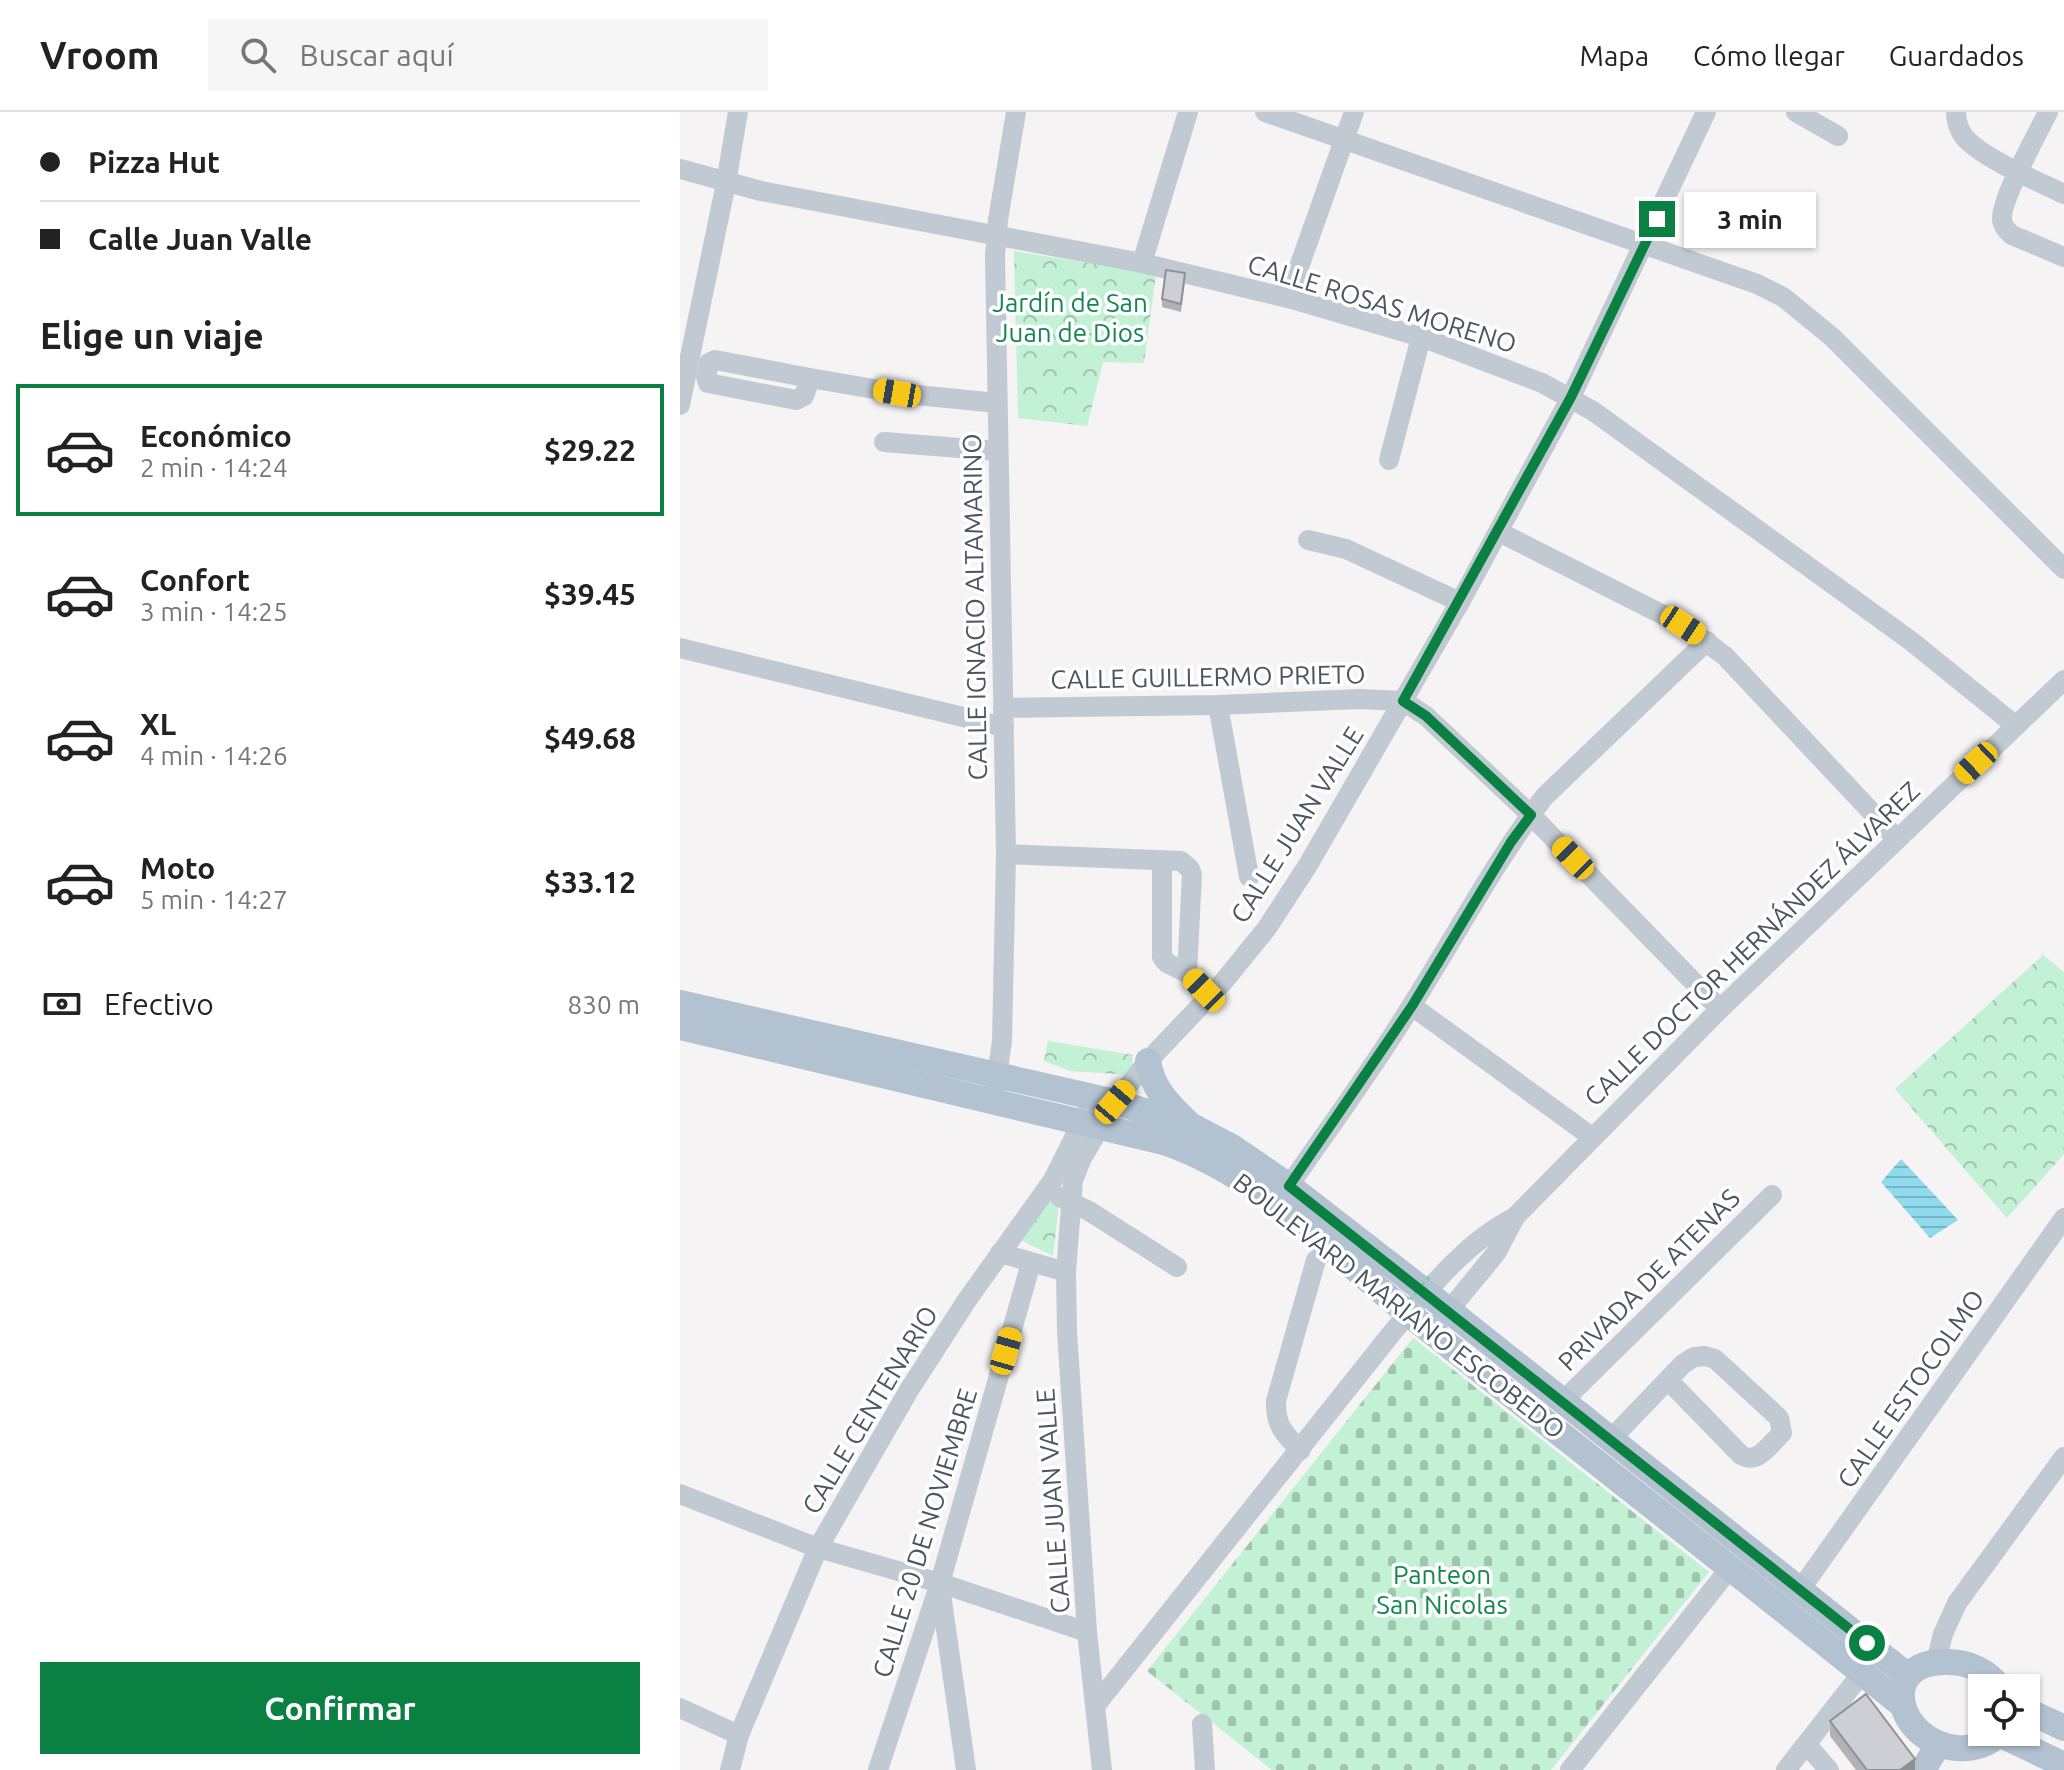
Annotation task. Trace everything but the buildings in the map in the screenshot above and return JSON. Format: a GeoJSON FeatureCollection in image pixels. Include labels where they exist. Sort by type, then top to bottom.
{"type":"FeatureCollection","features":[{"type":"Feature","properties":{"kind":"main road","name":"BOULEVARD MARIANO ESCOBEDO"},"geometry":{"type":"LineString","coordinates":[[681,1023],[995,1089],[1104,1100],[1190,1125],[1232,1147],[1428,1285],[1448,1310],[1908,1676]]}},
{"type":"Feature","properties":{"kind":"main road"},"geometry":{"type":"LineString","coordinates":[[1148,1061],[1156,1088],[1190,1125]]}},
{"type":"Feature","properties":{"kind":"main road","name":"BOULEVARD MARIANO ESCOBEDO"},"geometry":{"type":"LineString","coordinates":[[995,1089],[1090,1124],[1190,1151],[1240,1177],[1331,1247],[1401,1316],[1431,1332],[1902,1705],[1918,1731],[1938,1745]]}},
{"type":"Feature","properties":{"kind":"main road"},"geometry":{"type":"LineString","coordinates":[[1902,1705],[1903,1686],[1908,1676],[1924,1664],[1951,1661],[1988,1674]]}},
{"type":"Feature","properties":{"kind":"main road"},"geometry":{"type":"LineString","coordinates":[[2040,1717],[2064,1728]]}},
{"type":"Feature","properties":{"kind":"main road"},"geometry":{"type":"LineString","coordinates":[[1923,1770],[1938,1745],[1962,1759],[1983,1746]]}},
{"type":"Feature","properties":{"kind":"main road"},"geometry":{"type":"LineString","coordinates":[[2026,1746],[2064,1765]]}},
{"type":"Feature","properties":{"kind":"street"},"geometry":{"type":"LineString","coordinates":[[680,405],[738,112]]}},
{"type":"Feature","properties":{"kind":"street","name":"CALLE IGNACIO ALTAMARINO"},"geometry":{"type":"LineString","coordinates":[[995,1089],[1002,1041],[1006,854],[996,237],[1016,112]]}},
{"type":"Feature","properties":{"kind":"street"},"geometry":{"type":"LineString","coordinates":[[1142,263],[1188,112]]}},
{"type":"Feature","properties":{"kind":"street"},"geometry":{"type":"LineString","coordinates":[[1265,112],[1757,284],[1783,297],[1811,317],[2064,569]]}},
{"type":"Feature","properties":{"kind":"street"},"geometry":{"type":"LineString","coordinates":[[1288,298],[1354,112]]}},
{"type":"Feature","properties":{"kind":"street","name":"CALLE JUAN VALLE"},"geometry":{"type":"LineString","coordinates":[[1102,1770],[1087,1632],[1067,1332],[1069,1201],[1090,1124],[1104,1100],[1148,1061],[1210,996],[1276,915],[1308,865],[1460,602],[1571,397],[1706,112]]}},
{"type":"Feature","properties":{"kind":"street"},"geometry":{"type":"LineString","coordinates":[[1796,112],[1838,136]]}},
{"type":"Feature","properties":{"kind":"street"},"geometry":{"type":"LineString","coordinates":[[1956,112],[1956,120],[1969,142],[2018,172],[2064,194]]}},
{"type":"Feature","properties":{"kind":"street"},"geometry":{"type":"LineString","coordinates":[[2048,112],[2018,172],[2002,221],[2005,230],[2064,257]]}},
{"type":"Feature","properties":{"kind":"street","name":"CALLE ROSAS MORENO"},"geometry":{"type":"LineString","coordinates":[[680,169],[726,183],[1142,263],[1288,298],[1421,337],[1498,364],[1571,397],[1911,641],[2016,726]]}},
{"type":"Feature","properties":{"kind":"street"},"geometry":{"type":"LineString","coordinates":[[1389,460],[1421,337]]}},
{"type":"Feature","properties":{"kind":"street"},"geometry":{"type":"LineString","coordinates":[[810,378],[897,393],[997,403]]}},
{"type":"Feature","properties":{"kind":"street"},"geometry":{"type":"LineString","coordinates":[[884,442],[998,451]]}},
{"type":"Feature","properties":{"kind":"street"},"geometry":{"type":"LineString","coordinates":[[1499,532],[1683,625],[1707,641],[1725,656],[1896,838]]}},
{"type":"Feature","properties":{"kind":"street"},"geometry":{"type":"LineString","coordinates":[[1308,540],[1346,549],[1460,602]]}},
{"type":"Feature","properties":{"kind":"street"},"geometry":{"type":"LineString","coordinates":[[1289,1186],[1412,1006],[1511,842],[1545,796],[1707,641]]}},
{"type":"Feature","properties":{"kind":"street","name":"CALLE GUILLERMO PRIETO"},"geometry":{"type":"LineString","coordinates":[[680,648],[1004,718],[1218,705],[1360,699],[1403,701],[1426,716],[1531,815],[1720,1009]]}},
{"type":"Feature","properties":{"kind":"street","name":"CALLE DOCTOR HERNÁNDEZ ÁLVAREZ"},"geometry":{"type":"LineString","coordinates":[[1431,1332],[1496,1253],[1515,1217],[1592,1137],[1896,838],[2064,680]]}},
{"type":"Feature","properties":{"kind":"street"},"geometry":{"type":"LineString","coordinates":[[1218,705],[1249,877]]}},
{"type":"Feature","properties":{"kind":"street"},"geometry":{"type":"LineString","coordinates":[[1006,854],[1181,861],[1192,875],[1187,973]]}},
{"type":"Feature","properties":{"kind":"street"},"geometry":{"type":"LineString","coordinates":[[1162,860],[1162,957],[1187,973],[1210,996]]}},
{"type":"Feature","properties":{"kind":"street"},"geometry":{"type":"LineString","coordinates":[[1412,1006],[1592,1137]]}},
{"type":"Feature","properties":{"kind":"street","name":"CALLE CENTENARIO"},"geometry":{"type":"LineString","coordinates":[[730,1770],[739,1735],[818,1548],[909,1390],[1090,1124]]}},
{"type":"Feature","properties":{"kind":"street"},"geometry":{"type":"LineString","coordinates":[[1045,1191],[1069,1201],[1177,1267]]}},
{"type":"Feature","properties":{"kind":"street","name":"PRIVADA DE ATENAS"},"geometry":{"type":"LineString","coordinates":[[1562,1402],[1772,1195]]}},
{"type":"Feature","properties":{"kind":"street","name":"CALLE DOCTOR HERNÁNDEZ ÁLVAREZ"},"geometry":{"type":"LineString","coordinates":[[1095,1706],[1301,1450],[1401,1316],[1428,1285],[1473,1244],[1515,1217]]}},
{"type":"Feature","properties":{"kind":"street","name":"CALLE ESTOCOLMO"},"geometry":{"type":"LineString","coordinates":[[1800,1590],[2064,1218]]}},
{"type":"Feature","properties":{"kind":"street"},"geometry":{"type":"LineString","coordinates":[[1000,1253],[1066,1272]]}},
{"type":"Feature","properties":{"kind":"street"},"geometry":{"type":"LineString","coordinates":[[1301,1450],[1284,1434],[1278,1423],[1276,1401],[1316,1260]]}},
{"type":"Feature","properties":{"kind":"street","name":"CALLE 20 DE NOVIEMBRE"},"geometry":{"type":"LineString","coordinates":[[878,1770],[940,1583],[1031,1263]]}},
{"type":"Feature","properties":{"kind":"street"},"geometry":{"type":"LineString","coordinates":[[1610,1440],[1668,1380],[1694,1357],[1705,1356],[1715,1359],[1779,1418],[1782,1433],[1756,1459],[1749,1460],[1668,1380]]}},
{"type":"Feature","properties":{"kind":"street"},"geometry":{"type":"LineString","coordinates":[[1936,1662],[1943,1634],[1957,1603],[2064,1457]]}},
{"type":"Feature","properties":{"kind":"street"},"geometry":{"type":"LineString","coordinates":[[680,1494],[818,1548],[940,1583],[1087,1632]]}},
{"type":"Feature","properties":{"kind":"street"},"geometry":{"type":"LineString","coordinates":[[1570,1770],[1730,1568]]}},
{"type":"Feature","properties":{"kind":"street"},"geometry":{"type":"LineString","coordinates":[[940,1583],[966,1770]]}},
{"type":"Feature","properties":{"kind":"street"},"geometry":{"type":"LineString","coordinates":[[1786,1770],[1862,1673]]}},
{"type":"Feature","properties":{"kind":"street"},"geometry":{"type":"LineString","coordinates":[[680,1708],[739,1735]]}},
{"type":"Feature","properties":{"kind":"street"},"geometry":{"type":"LineString","coordinates":[[1202,1724],[1205,1770]]}},
{"type":"Feature","properties":{"kind":"street"},"geometry":{"type":"LineString","coordinates":[[1807,1745],[1829,1770]]}},
{"type":"Feature","properties":{"kind":"path"},"geometry":{"type":"LineString","coordinates":[[1401,1316],[1428,1285]]}},
{"type":"Feature","properties":{"kind":"green space","name":"Jardín de San Juan de Dios"},"geometry":{"type":"Polygon","coordinates":[[[1014,251],[1156,274],[1144,363],[1103,362],[1087,426],[1018,418],[1014,251]]]}},
{"type":"Feature","properties":{"kind":"green space"},"geometry":{"type":"Polygon","coordinates":[[[2043,955],[2064,972],[2064,1154],[2007,1218],[1895,1089],[2043,955]]]}},
{"type":"Feature","properties":{"kind":"green space"},"geometry":{"type":"Polygon","coordinates":[[[1048,1041],[1133,1055],[1131,1075],[1070,1071],[1044,1061],[1048,1041]]]}},
{"type":"Feature","properties":{"kind":"green space"},"geometry":{"type":"Polygon","coordinates":[[[1063,1172],[1053,1256],[1017,1238],[1063,1172]]]}},
{"type":"Feature","properties":{"kind":"green space","name":"Panteon San Nicolas"},"geometry":{"type":"Polygon","coordinates":[[[1413,1338],[1709,1572],[1551,1770],[1272,1770],[1147,1671],[1413,1338]]]}},
{"type":"Feature","properties":{"kind":"water"},"geometry":{"type":"Polygon","coordinates":[[[1901,1159],[1958,1220],[1930,1238],[1881,1182],[1901,1159]]]}},
{"type":"Feature","properties":{"kind":"route"},"geometry":{"type":"LineString","coordinates":[[1657,219],[1571,397],[1403,701],[1426,716],[1531,815],[1511,842],[1412,1006],[1289,1186],[1867,1643]]}}]}
